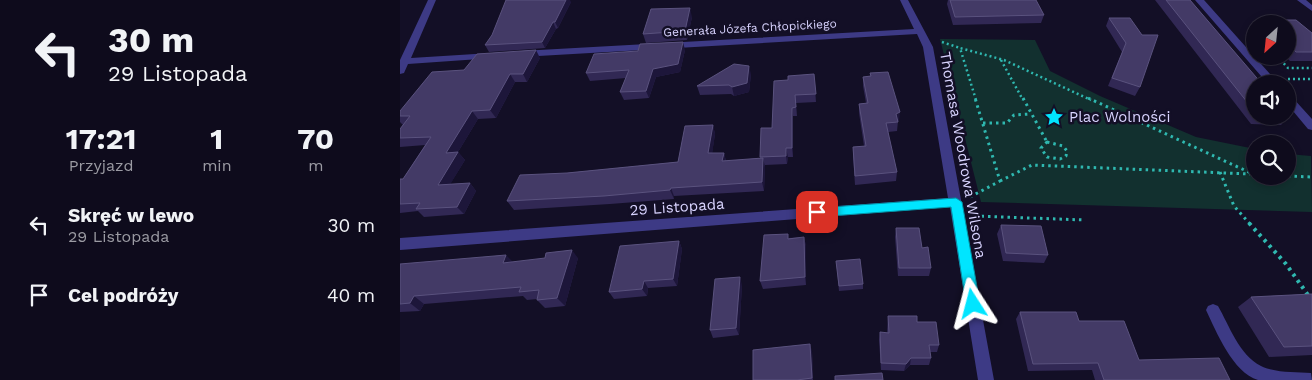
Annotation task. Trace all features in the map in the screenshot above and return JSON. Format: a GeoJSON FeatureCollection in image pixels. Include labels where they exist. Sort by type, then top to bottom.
{"type":"FeatureCollection","features":[{"type":"Feature","properties":{"kind":"street"},"geometry":{"type":"LineString","coordinates":[[400,72],[432,0]]}},
{"type":"Feature","properties":{"kind":"street","name":"Thomasa Woodrowa Wilsona"},"geometry":{"type":"LineString","coordinates":[[904,0],[918,31],[928,47],[986,380]]}},
{"type":"Feature","properties":{"kind":"street"},"geometry":{"type":"LineString","coordinates":[[1200,0],[1266,75]]}},
{"type":"Feature","properties":{"kind":"street","name":"Generała Józefa Chłopickiego"},"geometry":{"type":"LineString","coordinates":[[404,61],[918,31]]}},
{"type":"Feature","properties":{"kind":"street"},"geometry":{"type":"LineString","coordinates":[[1296,108],[1312,126]]}},
{"type":"Feature","properties":{"kind":"street","name":"29 Listopada"},"geometry":{"type":"LineString","coordinates":[[400,244],[956,202]]}},
{"type":"Feature","properties":{"kind":"lane"},"geometry":{"type":"LineString","coordinates":[[1301,0],[1312,9]]}},
{"type":"Feature","properties":{"kind":"lane"},"geometry":{"type":"LineString","coordinates":[[1213,310],[1240,360],[1246,367],[1269,377],[1310,380]]}},
{"type":"Feature","properties":{"kind":"path"},"geometry":{"type":"LineString","coordinates":[[1000,181],[960,48],[1001,60],[1246,170]]}},
{"type":"Feature","properties":{"kind":"path"},"geometry":{"type":"LineString","coordinates":[[1001,60],[1047,142]]}},
{"type":"Feature","properties":{"kind":"path"},"geometry":{"type":"LineString","coordinates":[[1285,65],[1288,68],[1312,68]]}},
{"type":"Feature","properties":{"kind":"path"},"geometry":{"type":"LineString","coordinates":[[1296,80],[1312,79]]}},
{"type":"Feature","properties":{"kind":"path"},"geometry":{"type":"LineString","coordinates":[[983,123],[1007,123],[1014,115],[1031,114]]}},
{"type":"Feature","properties":{"kind":"path"},"geometry":{"type":"LineString","coordinates":[[1047,142],[1059,144],[1067,151],[1066,156],[1056,159],[1048,157],[1042,152],[1042,146],[1047,142]]}},
{"type":"Feature","properties":{"kind":"path"},"geometry":{"type":"LineString","coordinates":[[1056,159],[1058,166]]}},
{"type":"Feature","properties":{"kind":"path"},"geometry":{"type":"LineString","coordinates":[[956,202],[1032,165],[1246,174]]}},
{"type":"Feature","properties":{"kind":"path"},"geometry":{"type":"LineString","coordinates":[[1220,172],[1234,206],[1286,264],[1308,295],[1312,295]]}},
{"type":"Feature","properties":{"kind":"path"},"geometry":{"type":"LineString","coordinates":[[1296,176],[1312,177]]}},
{"type":"Feature","properties":{"kind":"path"},"geometry":{"type":"LineString","coordinates":[[976,224],[974,216],[1085,220]]}},
{"type":"Feature","properties":{"kind":"green space","name":"Plac Wolności"},"geometry":{"type":"Polygon","coordinates":[[[940,39],[1035,40],[1050,71],[1100,96],[1196,137],[1246,147],[1246,185],[1296,185],[1296,155],[1311,156],[1312,212],[981,202],[940,39]]]}},
{"type":"Feature","properties":{"kind":"building"},"geometry":{"type":"Polygon","coordinates":[[[506,0],[566,0],[542,42],[485,45],[492,35],[506,0]]]}},
{"type":"Feature","properties":{"kind":"building"},"geometry":{"type":"Polygon","coordinates":[[[950,0],[1036,0],[1044,15],[955,17],[950,0]]]}},
{"type":"Feature","properties":{"kind":"building"},"geometry":{"type":"Polygon","coordinates":[[[1166,0],[1190,0],[1254,75],[1246,75],[1246,101],[1166,0]]]}},
{"type":"Feature","properties":{"kind":"building"},"geometry":{"type":"Polygon","coordinates":[[[690,8],[685,31],[643,34],[651,9],[690,8]]]}},
{"type":"Feature","properties":{"kind":"building"},"geometry":{"type":"Polygon","coordinates":[[[1109,18],[1130,18],[1142,35],[1158,35],[1140,87],[1112,78],[1126,43],[1109,18]]]}},
{"type":"Feature","properties":{"kind":"building"},"geometry":{"type":"Polygon","coordinates":[[[1296,20],[1312,33],[1312,52],[1296,52],[1296,20]]]}},
{"type":"Feature","properties":{"kind":"building"},"geometry":{"type":"Polygon","coordinates":[[[683,42],[678,64],[653,69],[646,91],[620,92],[629,70],[586,73],[594,54],[638,51],[640,44],[683,42]]]}},
{"type":"Feature","properties":{"kind":"building"},"geometry":{"type":"Polygon","coordinates":[[[536,50],[523,74],[510,74],[490,110],[472,111],[446,153],[458,152],[438,185],[470,183],[457,207],[416,209],[420,203],[400,204],[400,179],[403,179],[431,137],[400,138],[400,129],[410,116],[400,116],[400,111],[432,72],[464,70],[477,54],[536,50]]]}},
{"type":"Feature","properties":{"kind":"building"},"geometry":{"type":"Polygon","coordinates":[[[734,64],[749,66],[747,83],[732,87],[729,85],[697,86],[734,64]]]}},
{"type":"Feature","properties":{"kind":"building"},"geometry":{"type":"Polygon","coordinates":[[[888,72],[900,112],[896,114],[898,122],[886,123],[897,172],[855,176],[853,147],[866,146],[859,104],[868,103],[863,77],[871,76],[870,73],[888,72]]]}},
{"type":"Feature","properties":{"kind":"building"},"geometry":{"type":"Polygon","coordinates":[[[814,74],[816,94],[795,95],[796,107],[792,108],[792,148],[786,148],[786,156],[760,157],[761,128],[772,128],[774,81],[788,80],[788,76],[814,74]]]}},
{"type":"Feature","properties":{"kind":"building"},"geometry":{"type":"Polygon","coordinates":[[[713,125],[708,153],[724,153],[722,161],[763,158],[762,182],[671,188],[670,190],[604,196],[507,201],[520,175],[567,173],[678,162],[685,126],[713,125]]]}},
{"type":"Feature","properties":{"kind":"building"},"geometry":{"type":"Polygon","coordinates":[[[1001,225],[1041,226],[1048,255],[1006,253],[1001,225]]]}},
{"type":"Feature","properties":{"kind":"building"},"geometry":{"type":"Polygon","coordinates":[[[896,228],[919,228],[922,248],[928,247],[931,268],[899,268],[896,228]]]}},
{"type":"Feature","properties":{"kind":"building"},"geometry":{"type":"Polygon","coordinates":[[[788,234],[788,239],[804,237],[805,277],[760,281],[764,235],[788,234]]]}},
{"type":"Feature","properties":{"kind":"building"},"geometry":{"type":"Polygon","coordinates":[[[679,241],[673,279],[644,281],[642,289],[609,292],[620,246],[679,241]]]}},
{"type":"Feature","properties":{"kind":"building"},"geometry":{"type":"Polygon","coordinates":[[[572,250],[557,298],[537,300],[539,290],[519,292],[521,287],[414,296],[410,303],[400,304],[400,264],[506,255],[503,263],[545,258],[546,253],[572,250]]]}},
{"type":"Feature","properties":{"kind":"building"},"geometry":{"type":"Polygon","coordinates":[[[860,259],[863,284],[839,286],[836,261],[860,259]]]}},
{"type":"Feature","properties":{"kind":"building"},"geometry":{"type":"Polygon","coordinates":[[[740,277],[736,328],[710,330],[715,279],[740,277]]]}},
{"type":"Feature","properties":{"kind":"building"},"geometry":{"type":"Polygon","coordinates":[[[1312,294],[1312,346],[1284,347],[1251,297],[1312,294]]]}},
{"type":"Feature","properties":{"kind":"building"},"geometry":{"type":"Polygon","coordinates":[[[1020,312],[1076,312],[1079,321],[1124,321],[1139,360],[1219,358],[1230,380],[1104,380],[1098,363],[1033,364],[1020,312]]]}},
{"type":"Feature","properties":{"kind":"building"},"geometry":{"type":"Polygon","coordinates":[[[888,316],[917,316],[917,322],[936,322],[939,345],[929,345],[931,358],[911,358],[906,364],[881,363],[880,332],[889,333],[888,316]]]}},
{"type":"Feature","properties":{"kind":"building"},"geometry":{"type":"Polygon","coordinates":[[[810,344],[812,378],[753,380],[753,350],[810,344]]]}},
{"type":"Feature","properties":{"kind":"building"},"geometry":{"type":"Polygon","coordinates":[[[882,373],[883,380],[835,380],[835,376],[882,373]]]}},
{"type":"Feature","properties":{"kind":"place","name":"Plac Wolności"},"geometry":{"type":"Point","coordinates":[1054,117]}},
{"type":"Feature","properties":{"kind":"route"},"geometry":{"type":"LineString","coordinates":[[817,212],[956,202],[973,304]]}}]}
